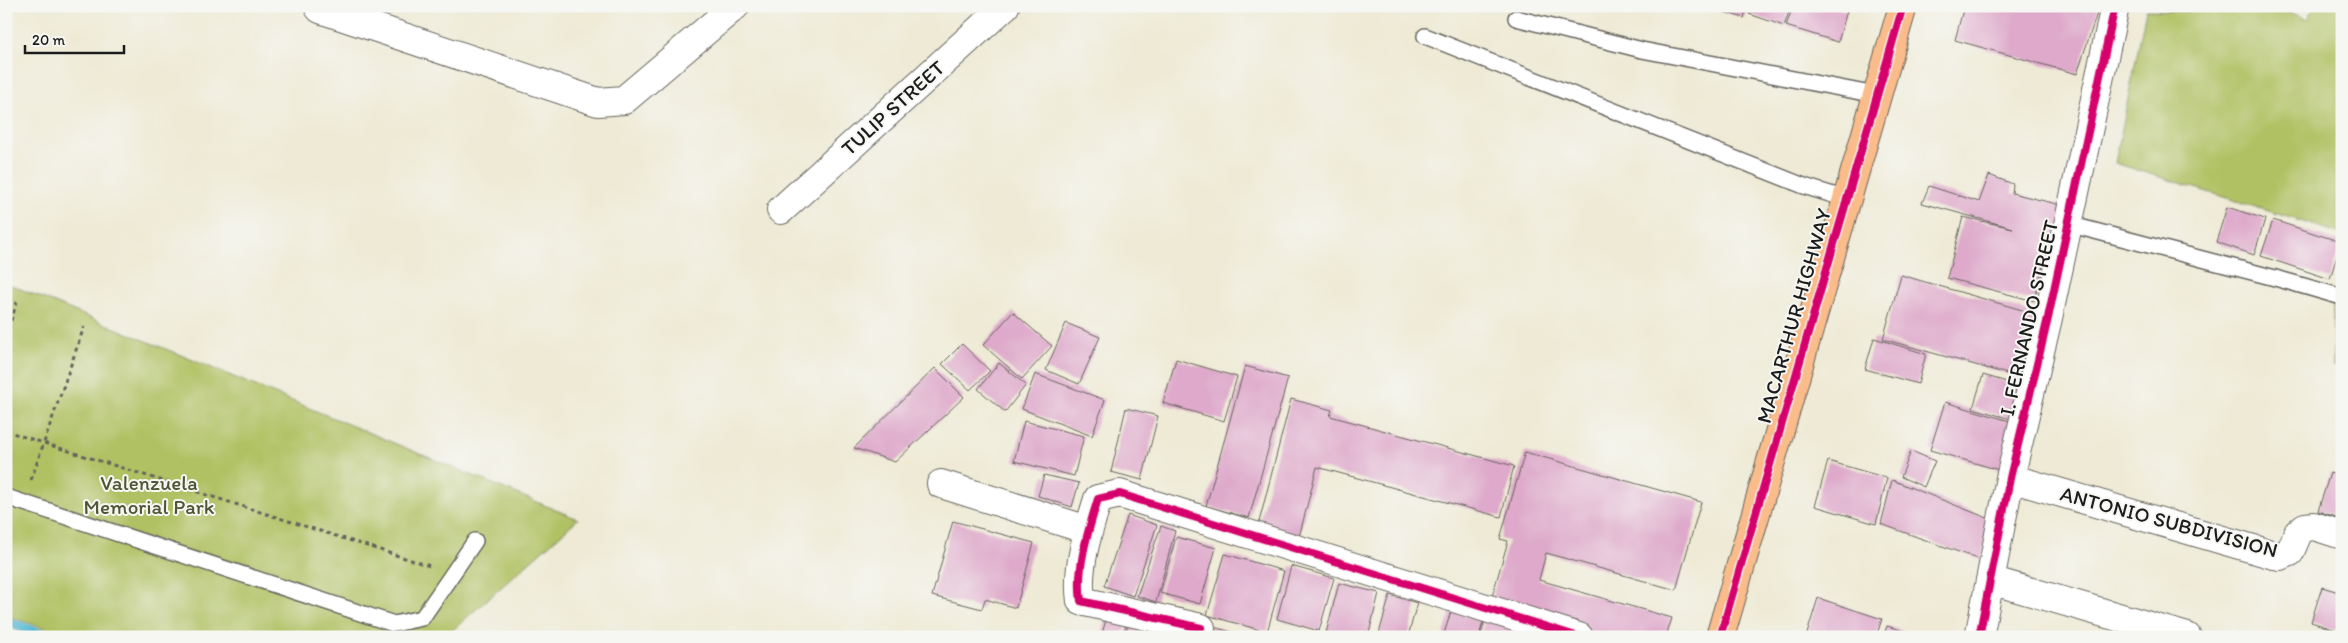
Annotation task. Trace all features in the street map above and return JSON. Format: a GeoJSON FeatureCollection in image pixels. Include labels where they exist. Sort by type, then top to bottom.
{"type":"FeatureCollection","features":[{"type":"Feature","properties":{"kind":"highway","name":"MACARTHUR HIGHWAY"},"geometry":{"type":"LineString","coordinates":[[1720,637],[1903,6]]}},
{"type":"Feature","properties":{"kind":"street"},"geometry":{"type":"LineString","coordinates":[[318,6],[320,9],[598,102],[624,100],[735,6]]}},
{"type":"Feature","properties":{"kind":"street","name":"TULIP STREET"},"geometry":{"type":"LineString","coordinates":[[781,210],[1005,6]]}},
{"type":"Feature","properties":{"kind":"street","name":"I. FERNANDO STREET"},"geometry":{"type":"LineString","coordinates":[[1979,637],[2010,478],[2115,6]]}},
{"type":"Feature","properties":{"kind":"street","name":"ANTONIO SUBDIVISION"},"geometry":{"type":"LineString","coordinates":[[2010,478],[2274,555],[2280,556],[2290,552],[2298,533],[2305,527],[2314,526],[2342,535]]}},
{"type":"Feature","properties":{"kind":"street"},"geometry":{"type":"LineString","coordinates":[[941,484],[1088,530]]}},
{"type":"Feature","properties":{"kind":"street"},"geometry":{"type":"LineString","coordinates":[[1200,628],[1082,601],[1079,586],[1088,530],[1098,499],[1120,494],[1579,637]]}},
{"type":"Feature","properties":{"kind":"street"},"geometry":{"type":"LineString","coordinates":[[1990,580],[2187,637]]}},
{"type":"Feature","properties":{"kind":"lane"},"geometry":{"type":"LineString","coordinates":[[1516,18],[1642,50],[1876,95]]}},
{"type":"Feature","properties":{"kind":"lane"},"geometry":{"type":"LineString","coordinates":[[1425,36],[1804,186],[1846,199]]}},
{"type":"Feature","properties":{"kind":"lane"},"geometry":{"type":"LineString","coordinates":[[2068,224],[2342,297]]}},
{"type":"Feature","properties":{"kind":"lane"},"geometry":{"type":"LineString","coordinates":[[6,497],[394,624],[422,618],[475,541]]}},
{"type":"Feature","properties":{"kind":"path"},"geometry":{"type":"LineString","coordinates":[[6,336],[17,302]]}},
{"type":"Feature","properties":{"kind":"path"},"geometry":{"type":"LineString","coordinates":[[24,502],[84,327]]}},
{"type":"Feature","properties":{"kind":"path"},"geometry":{"type":"LineString","coordinates":[[6,431],[453,573]]}},
{"type":"Feature","properties":{"kind":"green space"},"geometry":{"type":"Polygon","coordinates":[[[2191,6],[2272,6],[2308,19],[2315,6],[2342,6],[2342,234],[2115,163],[2146,10],[2190,11],[2191,6]]]}},
{"type":"Feature","properties":{"kind":"green space"},"geometry":{"type":"Polygon","coordinates":[[[2342,264],[2342,365],[2333,366],[2333,301],[2342,264]]]}},
{"type":"Feature","properties":{"kind":"green space","name":"Valenzuela Memorial Park"},"geometry":{"type":"Polygon","coordinates":[[[6,283],[578,519],[445,637],[73,637],[6,616],[6,283]]]}},
{"type":"Feature","properties":{"kind":"building"},"geometry":{"type":"Polygon","coordinates":[[[1715,6],[1747,6],[1744,18],[1714,9],[1715,6]]]}},
{"type":"Feature","properties":{"kind":"building"},"geometry":{"type":"Polygon","coordinates":[[[1751,6],[1791,6],[1784,26],[1749,14],[1751,6]]]}},
{"type":"Feature","properties":{"kind":"building"},"geometry":{"type":"Polygon","coordinates":[[[1793,6],[1831,6],[1847,11],[1838,42],[1786,26],[1793,6]]]}},
{"type":"Feature","properties":{"kind":"building"},"geometry":{"type":"Polygon","coordinates":[[[1964,6],[2099,7],[2077,74],[1955,40],[1964,6]]]}},
{"type":"Feature","properties":{"kind":"building"},"geometry":{"type":"Polygon","coordinates":[[[1989,175],[2013,184],[2012,193],[2065,206],[2051,264],[2044,262],[2034,301],[1947,278],[1963,217],[2013,228],[1922,203],[1929,186],[1979,202],[1989,175]]]}},
{"type":"Feature","properties":{"kind":"building"},"geometry":{"type":"Polygon","coordinates":[[[2227,207],[2265,219],[2254,255],[2216,242],[2227,207]]]}},
{"type":"Feature","properties":{"kind":"building"},"geometry":{"type":"Polygon","coordinates":[[[2273,220],[2341,242],[2330,279],[2261,256],[2273,220]]]}},
{"type":"Feature","properties":{"kind":"building"},"geometry":{"type":"Polygon","coordinates":[[[1901,275],[2036,314],[2018,377],[1883,339],[1901,275]]]}},
{"type":"Feature","properties":{"kind":"building"},"geometry":{"type":"Polygon","coordinates":[[[1013,312],[1052,346],[1022,379],[983,345],[1013,312]]]}},
{"type":"Feature","properties":{"kind":"building"},"geometry":{"type":"Polygon","coordinates":[[[1066,323],[1100,337],[1079,384],[1046,370],[1066,323]]]}},
{"type":"Feature","properties":{"kind":"building"},"geometry":{"type":"Polygon","coordinates":[[[1874,338],[1926,354],[1918,384],[1865,369],[1874,338]]]}},
{"type":"Feature","properties":{"kind":"building"},"geometry":{"type":"Polygon","coordinates":[[[962,344],[990,371],[970,390],[942,364],[962,344]]]}},
{"type":"Feature","properties":{"kind":"building"},"geometry":{"type":"Polygon","coordinates":[[[1176,359],[1237,377],[1224,421],[1163,403],[1176,359]]]}},
{"type":"Feature","properties":{"kind":"building"},"geometry":{"type":"Polygon","coordinates":[[[999,363],[1026,385],[1005,412],[978,389],[999,363]]]}},
{"type":"Feature","properties":{"kind":"building"},"geometry":{"type":"Polygon","coordinates":[[[1245,366],[1288,378],[1249,518],[1206,506],[1245,366]]]}},
{"type":"Feature","properties":{"kind":"building"},"geometry":{"type":"Polygon","coordinates":[[[935,368],[964,397],[895,462],[854,448],[935,368]]]}},
{"type":"Feature","properties":{"kind":"building"},"geometry":{"type":"Polygon","coordinates":[[[1035,374],[1105,400],[1092,436],[1022,409],[1035,374]]]}},
{"type":"Feature","properties":{"kind":"building"},"geometry":{"type":"Polygon","coordinates":[[[1983,375],[2024,387],[2014,420],[1973,408],[1983,375]]]}},
{"type":"Feature","properties":{"kind":"building"},"geometry":{"type":"Polygon","coordinates":[[[1291,399],[1332,410],[1330,416],[1514,466],[1501,517],[1317,467],[1298,541],[1257,530],[1291,399]]]}},
{"type":"Feature","properties":{"kind":"building"},"geometry":{"type":"Polygon","coordinates":[[[1945,402],[2013,422],[1999,470],[1930,450],[1945,402]]]}},
{"type":"Feature","properties":{"kind":"building"},"geometry":{"type":"Polygon","coordinates":[[[1126,408],[1158,416],[1142,480],[1111,472],[1126,408]]]}},
{"type":"Feature","properties":{"kind":"building"},"geometry":{"type":"Polygon","coordinates":[[[1024,421],[1084,436],[1074,476],[1014,461],[1024,421]]]}},
{"type":"Feature","properties":{"kind":"building"},"geometry":{"type":"Polygon","coordinates":[[[1911,451],[1935,461],[1924,487],[1901,477],[1911,451]]]}},
{"type":"Feature","properties":{"kind":"building"},"geometry":{"type":"Polygon","coordinates":[[[1525,452],[1701,502],[1676,590],[1546,553],[1539,580],[1672,618],[1666,637],[1594,637],[1489,607],[1508,541],[1500,539],[1525,452]]]}},
{"type":"Feature","properties":{"kind":"building"},"geometry":{"type":"Polygon","coordinates":[[[1828,461],[1887,478],[1876,524],[1815,506],[1828,461]]]}},
{"type":"Feature","properties":{"kind":"building"},"geometry":{"type":"Polygon","coordinates":[[[2330,473],[2342,477],[2342,519],[2318,511],[2330,473]]]}},
{"type":"Feature","properties":{"kind":"building"},"geometry":{"type":"Polygon","coordinates":[[[1044,475],[1079,483],[1072,507],[1038,496],[1044,475]]]}},
{"type":"Feature","properties":{"kind":"building"},"geometry":{"type":"Polygon","coordinates":[[[1892,480],[1990,519],[1981,560],[1881,524],[1892,480]]]}},
{"type":"Feature","properties":{"kind":"building"},"geometry":{"type":"Polygon","coordinates":[[[1128,515],[1157,525],[1133,596],[1104,586],[1128,515]]]}},
{"type":"Feature","properties":{"kind":"building"},"geometry":{"type":"Polygon","coordinates":[[[953,521],[1034,543],[1016,608],[985,599],[982,609],[932,596],[953,521]]]}},
{"type":"Feature","properties":{"kind":"building"},"geometry":{"type":"Polygon","coordinates":[[[1161,526],[1175,531],[1156,602],[1137,596],[1161,526]]]}},
{"type":"Feature","properties":{"kind":"building"},"geometry":{"type":"Polygon","coordinates":[[[1176,537],[1216,548],[1200,604],[1160,593],[1176,537]]]}},
{"type":"Feature","properties":{"kind":"building"},"geometry":{"type":"Polygon","coordinates":[[[1225,554],[1284,571],[1267,632],[1207,615],[1225,554]]]}},
{"type":"Feature","properties":{"kind":"building"},"geometry":{"type":"Polygon","coordinates":[[[1291,566],[1334,578],[1319,631],[1277,619],[1291,566]]]}},
{"type":"Feature","properties":{"kind":"building"},"geometry":{"type":"Polygon","coordinates":[[[1339,583],[1379,593],[1368,637],[1325,637],[1339,583]]]}},
{"type":"Feature","properties":{"kind":"building"},"geometry":{"type":"Polygon","coordinates":[[[2322,587],[2342,593],[2342,620],[2339,631],[2311,622],[2322,587]]]}},
{"type":"Feature","properties":{"kind":"building"},"geometry":{"type":"Polygon","coordinates":[[[1390,595],[1417,603],[1408,637],[1378,637],[1390,595]]]}},
{"type":"Feature","properties":{"kind":"building"},"geometry":{"type":"Polygon","coordinates":[[[1818,598],[1882,619],[1876,637],[1806,637],[1818,598]]]}},
{"type":"Feature","properties":{"kind":"building"},"geometry":{"type":"Polygon","coordinates":[[[1451,611],[1483,621],[1479,637],[1443,637],[1451,611]]]}},
{"type":"Feature","properties":{"kind":"building"},"geometry":{"type":"Polygon","coordinates":[[[1108,613],[1128,619],[1122,637],[1101,637],[1108,613]]]}},
{"type":"Feature","properties":{"kind":"building"},"geometry":{"type":"Polygon","coordinates":[[[1486,617],[1551,637],[1480,637],[1486,617]]]}},
{"type":"Feature","properties":{"kind":"building"},"geometry":{"type":"Polygon","coordinates":[[[1129,620],[1148,625],[1145,637],[1125,637],[1129,620]]]}},
{"type":"Feature","properties":{"kind":"building"},"geometry":{"type":"Polygon","coordinates":[[[1151,625],[1171,630],[1169,637],[1148,637],[1151,625]]]}},
{"type":"Feature","properties":{"kind":"building"},"geometry":{"type":"Polygon","coordinates":[[[1210,626],[1246,636],[1246,637],[1207,637],[1210,626]]]}},
{"type":"Feature","properties":{"kind":"building"},"geometry":{"type":"Polygon","coordinates":[[[1887,626],[1920,636],[1920,637],[1883,637],[1887,626]]]}},
{"type":"Feature","properties":{"kind":"waterway"},"geometry":{"type":"LineString","coordinates":[[6,622],[51,637]]}},
{"type":"Feature","properties":{"kind":"cycle path"},"geometry":{"type":"LineString","coordinates":[[1720,637],[1903,6]]}},
{"type":"Feature","properties":{"kind":"cycle path"},"geometry":{"type":"LineString","coordinates":[[1979,637],[2010,478],[2048,318],[2115,6]]}},
{"type":"Feature","properties":{"kind":"cycle path"},"geometry":{"type":"LineString","coordinates":[[1201,628],[1081,601],[1080,576],[1082,563],[1098,499],[1120,494],[1579,637]]}}]}
